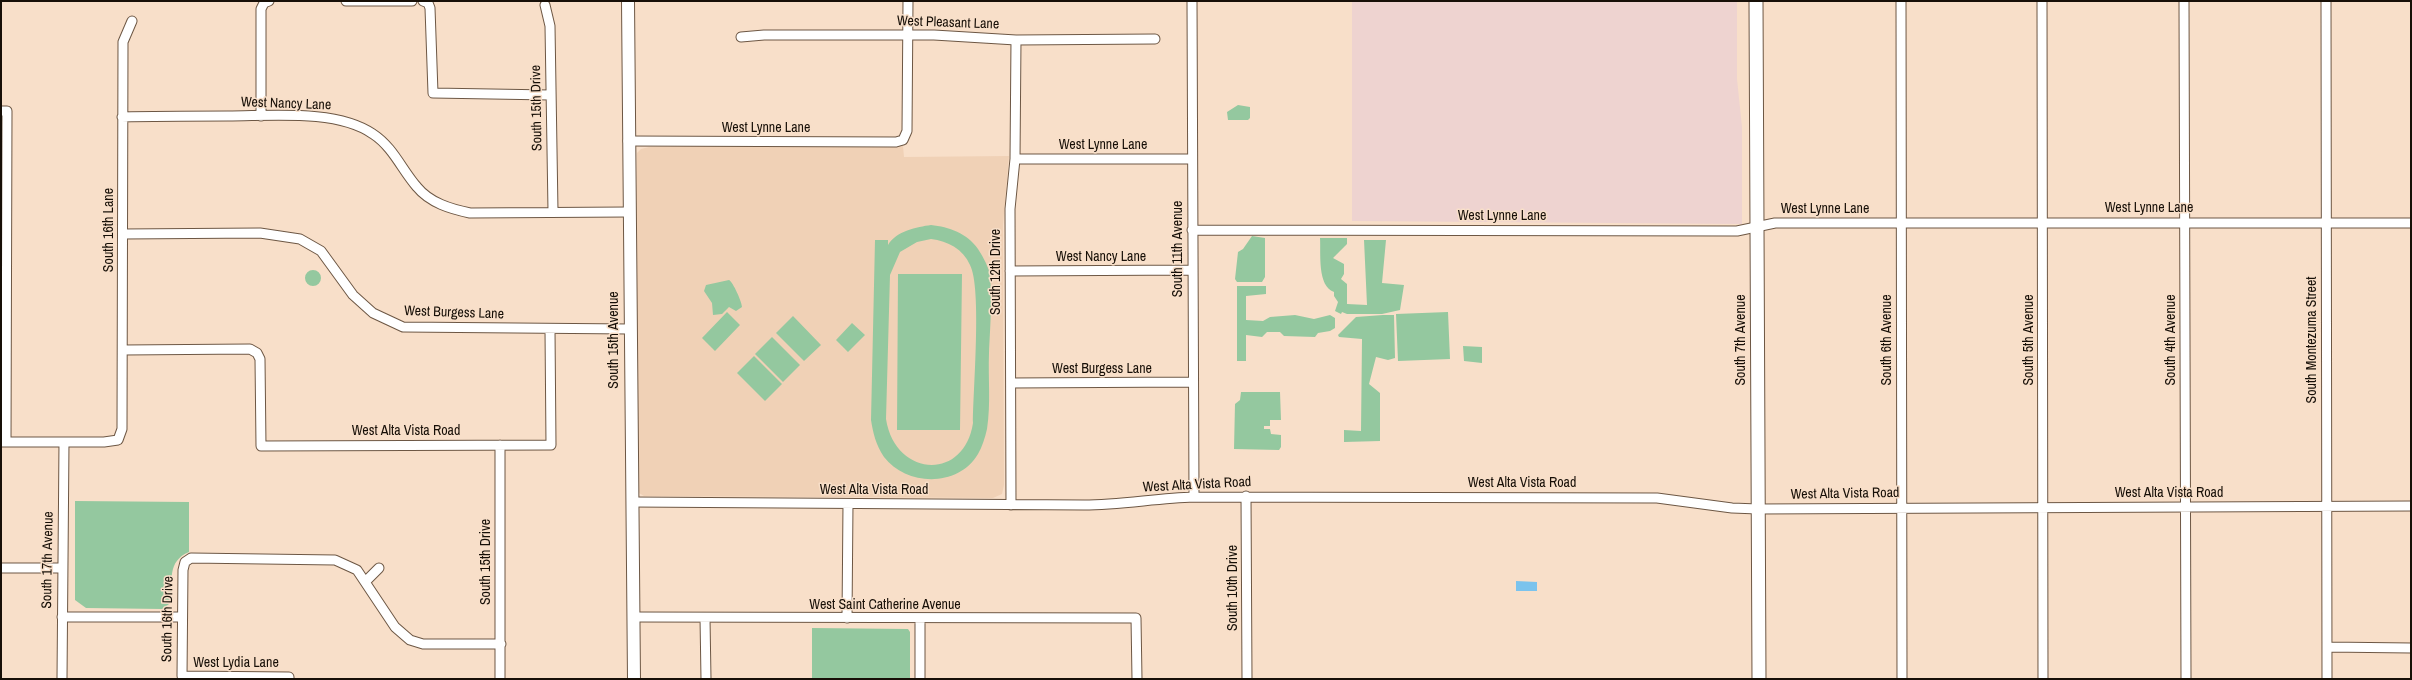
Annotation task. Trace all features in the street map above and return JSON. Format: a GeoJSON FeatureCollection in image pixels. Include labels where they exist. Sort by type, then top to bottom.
{"type":"FeatureCollection","features":[{"type":"Feature","properties":{"kind":"main road","name":"South 7th Avenue"},"geometry":{"type":"LineString","coordinates":[[1756,1],[1759,679]]}},
{"type":"Feature","properties":{"kind":"street"},"geometry":{"type":"LineString","coordinates":[[346,1],[412,1]]}},
{"type":"Feature","properties":{"kind":"street","name":"South 15th Avenue"},"geometry":{"type":"LineString","coordinates":[[628,1],[629,330],[634,679]]}},
{"type":"Feature","properties":{"kind":"street"},"geometry":{"type":"LineString","coordinates":[[907,35],[908,1]]}},
{"type":"Feature","properties":{"kind":"street","name":"South 11th Avenue"},"geometry":{"type":"LineString","coordinates":[[1192,1],[1194,497]]}},
{"type":"Feature","properties":{"kind":"street","name":"South 6th Avenue"},"geometry":{"type":"LineString","coordinates":[[1901,1],[1900,223],[1902,679]]}},
{"type":"Feature","properties":{"kind":"street","name":"South 5th Avenue"},"geometry":{"type":"LineString","coordinates":[[2042,1],[2044,508],[2043,679]]}},
{"type":"Feature","properties":{"kind":"street","name":"South 4th Avenue"},"geometry":{"type":"LineString","coordinates":[[2184,1],[2186,679]]}},
{"type":"Feature","properties":{"kind":"street","name":"South Montezuma Street"},"geometry":{"type":"LineString","coordinates":[[2326,1],[2327,679]]}},
{"type":"Feature","properties":{"kind":"street"},"geometry":{"type":"LineString","coordinates":[[261,116],[261,9],[266,2]]}},
{"type":"Feature","properties":{"kind":"street"},"geometry":{"type":"LineString","coordinates":[[426,2],[430,8],[433,93],[550,95]]}},
{"type":"Feature","properties":{"kind":"street","name":"South 15th Drive"},"geometry":{"type":"LineString","coordinates":[[545,5],[550,26],[553,211]]}},
{"type":"Feature","properties":{"kind":"street","name":"South 16th Lane"},"geometry":{"type":"LineString","coordinates":[[64,442],[118,440],[122,429],[124,350],[122,117],[123,42],[132,21]]}},
{"type":"Feature","properties":{"kind":"street","name":"West Pleasant Lane"},"geometry":{"type":"LineString","coordinates":[[741,38],[764,35],[907,35],[1016,40],[1155,39]]}},
{"type":"Feature","properties":{"kind":"street","name":"West Lynne Lane"},"geometry":{"type":"LineString","coordinates":[[628,141],[896,142],[903,140],[907,131],[907,35]]}},
{"type":"Feature","properties":{"kind":"street","name":"South 12th Drive"},"geometry":{"type":"LineString","coordinates":[[1011,505],[1010,209],[1015,159],[1016,40]]}},
{"type":"Feature","properties":{"kind":"street"},"geometry":{"type":"LineString","coordinates":[[4,111],[4,442],[64,442]]}},
{"type":"Feature","properties":{"kind":"street","name":"West Nancy Lane"},"geometry":{"type":"LineString","coordinates":[[122,117],[261,116],[336,119],[361,127],[374,134],[390,149],[418,188],[432,200],[449,208],[470,213],[553,211],[628,212]]}},
{"type":"Feature","properties":{"kind":"street","name":"West Lynne Lane"},"geometry":{"type":"LineString","coordinates":[[1015,159],[1192,159]]}},
{"type":"Feature","properties":{"kind":"street","name":"West Lynne Lane"},"geometry":{"type":"LineString","coordinates":[[1192,230],[1737,231],[1775,223],[2411,223]]}},
{"type":"Feature","properties":{"kind":"street","name":"West Burgess Lane"},"geometry":{"type":"LineString","coordinates":[[123,234],[260,233],[300,239],[321,251],[353,295],[363,304],[386,321],[403,327],[629,330]]}},
{"type":"Feature","properties":{"kind":"street","name":"West Nancy Lane"},"geometry":{"type":"LineString","coordinates":[[1010,271],[1193,270]]}},
{"type":"Feature","properties":{"kind":"street","name":"West Alta Vista Road"},"geometry":{"type":"LineString","coordinates":[[124,350],[250,349],[258,352],[260,359],[261,446],[551,445],[550,330]]}},
{"type":"Feature","properties":{"kind":"street","name":"West Burgess Lane"},"geometry":{"type":"LineString","coordinates":[[1011,383],[1193,382]]}},
{"type":"Feature","properties":{"kind":"street","name":"South 17th Avenue"},"geometry":{"type":"LineString","coordinates":[[62,679],[64,442]]}},
{"type":"Feature","properties":{"kind":"street","name":"South 15th Drive"},"geometry":{"type":"LineString","coordinates":[[500,445],[500,679]]}},
{"type":"Feature","properties":{"kind":"street","name":"West Alta Vista Road"},"geometry":{"type":"LineString","coordinates":[[632,502],[1121,505],[1164,498],[1246,496],[1657,498],[1732,508],[1758,509],[2411,506]]}},
{"type":"Feature","properties":{"kind":"street","name":"South 10th Drive"},"geometry":{"type":"LineString","coordinates":[[1246,496],[1247,679]]}},
{"type":"Feature","properties":{"kind":"street"},"geometry":{"type":"LineString","coordinates":[[848,504],[848,618]]}},
{"type":"Feature","properties":{"kind":"street","name":"South 16th Drive"},"geometry":{"type":"LineString","coordinates":[[182,676],[182,617],[185,562],[191,558],[335,560],[357,570],[366,580]]}},
{"type":"Feature","properties":{"kind":"street"},"geometry":{"type":"LineString","coordinates":[[1,568],[62,568]]}},
{"type":"Feature","properties":{"kind":"street"},"geometry":{"type":"LineString","coordinates":[[379,568],[366,580],[395,627],[410,640],[423,644],[501,644]]}},
{"type":"Feature","properties":{"kind":"street"},"geometry":{"type":"LineString","coordinates":[[62,617],[182,617]]}},
{"type":"Feature","properties":{"kind":"street","name":"West Saint Catherine Avenue"},"geometry":{"type":"LineString","coordinates":[[633,617],[920,619],[1136,618],[1137,679]]}},
{"type":"Feature","properties":{"kind":"street"},"geometry":{"type":"LineString","coordinates":[[705,618],[706,679]]}},
{"type":"Feature","properties":{"kind":"street"},"geometry":{"type":"LineString","coordinates":[[920,619],[920,679]]}},
{"type":"Feature","properties":{"kind":"street"},"geometry":{"type":"LineString","coordinates":[[2327,647],[2411,648]]}},
{"type":"Feature","properties":{"kind":"street","name":"West Lydia Lane"},"geometry":{"type":"LineString","coordinates":[[182,676],[289,678]]}},
{"type":"Feature","properties":{"kind":"shaded area"},"geometry":{"type":"Polygon","coordinates":[[[1352,1],[1737,1],[1737,79],[1742,127],[1742,224],[1352,221],[1352,1]]]}},
{"type":"Feature","properties":{"kind":"shaded area"},"geometry":{"type":"Polygon","coordinates":[[[903,146],[904,157],[1009,156],[1003,225],[1004,485],[1002,494],[993,498],[644,496],[639,493],[636,489],[637,153],[641,149],[649,147],[903,146]]]}},
{"type":"Feature","properties":{"kind":"green space"},"geometry":{"type":"Polygon","coordinates":[[[1238,105],[1250,107],[1250,118],[1248,120],[1228,120],[1227,112],[1238,105]]]}},
{"type":"Feature","properties":{"kind":"green space"},"geometry":{"type":"Polygon","coordinates":[[[931,225],[951,229],[974,243],[988,268],[991,290],[989,410],[987,429],[984,439],[978,454],[969,465],[958,473],[945,478],[932,479],[918,478],[905,474],[894,467],[884,457],[879,448],[871,420],[875,240],[888,240],[888,245],[896,236],[907,230],[931,225]],[[931,239],[917,242],[900,252],[890,275],[886,419],[892,438],[902,452],[915,461],[930,465],[944,463],[957,455],[967,442],[973,423],[975,365],[976,295],[974,277],[967,259],[959,250],[949,244],[931,239]]]}},
{"type":"Feature","properties":{"kind":"green space"},"geometry":{"type":"Polygon","coordinates":[[[1252,236],[1265,238],[1265,277],[1262,282],[1237,282],[1235,279],[1238,252],[1243,249],[1252,236]]]}},
{"type":"Feature","properties":{"kind":"green space"},"geometry":{"type":"Polygon","coordinates":[[[1320,238],[1347,238],[1347,244],[1333,258],[1344,264],[1344,274],[1341,279],[1347,284],[1347,304],[1367,305],[1364,240],[1386,240],[1382,283],[1404,285],[1400,310],[1382,314],[1347,314],[1342,312],[1341,314],[1335,311],[1338,302],[1334,296],[1334,292],[1329,289],[1322,276],[1320,238]]]}},
{"type":"Feature","properties":{"kind":"green space"},"geometry":{"type":"Polygon","coordinates":[[[313,270],[319,272],[321,278],[319,284],[313,286],[307,284],[305,278],[307,272],[313,270]]]}},
{"type":"Feature","properties":{"kind":"green space"},"geometry":{"type":"Polygon","coordinates":[[[898,274],[962,274],[960,430],[897,430],[898,274]]]}},
{"type":"Feature","properties":{"kind":"green space"},"geometry":{"type":"Polygon","coordinates":[[[729,280],[737,292],[742,307],[736,311],[729,307],[722,314],[713,315],[712,303],[704,291],[706,285],[729,280]]]}},
{"type":"Feature","properties":{"kind":"green space"},"geometry":{"type":"Polygon","coordinates":[[[1237,286],[1266,286],[1266,294],[1246,296],[1246,320],[1263,321],[1270,317],[1295,315],[1314,319],[1330,315],[1335,318],[1335,328],[1330,331],[1318,333],[1315,337],[1284,336],[1280,332],[1267,332],[1262,337],[1246,335],[1246,361],[1237,361],[1237,286]]]}},
{"type":"Feature","properties":{"kind":"green space"},"geometry":{"type":"Polygon","coordinates":[[[727,312],[740,325],[715,351],[702,338],[727,312]]]}},
{"type":"Feature","properties":{"kind":"green space"},"geometry":{"type":"Polygon","coordinates":[[[1448,312],[1450,359],[1398,361],[1396,314],[1448,312]]]}},
{"type":"Feature","properties":{"kind":"green space"},"geometry":{"type":"Polygon","coordinates":[[[1394,315],[1395,358],[1388,360],[1376,357],[1369,384],[1380,393],[1380,441],[1344,442],[1344,430],[1361,431],[1362,339],[1339,337],[1338,335],[1356,317],[1394,315]]]}},
{"type":"Feature","properties":{"kind":"green space"},"geometry":{"type":"Polygon","coordinates":[[[793,316],[821,345],[804,361],[776,333],[793,316]]]}},
{"type":"Feature","properties":{"kind":"green space"},"geometry":{"type":"Polygon","coordinates":[[[852,323],[865,335],[848,352],[836,340],[852,323]]]}},
{"type":"Feature","properties":{"kind":"green space"},"geometry":{"type":"Polygon","coordinates":[[[772,337],[800,365],[783,382],[755,354],[772,337]]]}},
{"type":"Feature","properties":{"kind":"green space"},"geometry":{"type":"Polygon","coordinates":[[[1463,346],[1482,347],[1482,363],[1464,361],[1463,346]]]}},
{"type":"Feature","properties":{"kind":"green space"},"geometry":{"type":"Polygon","coordinates":[[[754,356],[782,384],[765,401],[737,373],[754,356]]]}},
{"type":"Feature","properties":{"kind":"green space"},"geometry":{"type":"Polygon","coordinates":[[[1241,392],[1280,392],[1281,420],[1270,420],[1270,426],[1264,426],[1264,429],[1270,429],[1271,434],[1281,435],[1281,447],[1279,450],[1234,449],[1235,404],[1240,400],[1241,392]]]}},
{"type":"Feature","properties":{"kind":"green space"},"geometry":{"type":"Polygon","coordinates":[[[75,501],[189,502],[189,552],[182,556],[174,566],[172,572],[172,602],[162,609],[86,608],[75,600],[75,501]]]}},
{"type":"Feature","properties":{"kind":"green space"},"geometry":{"type":"Polygon","coordinates":[[[812,628],[908,629],[910,632],[910,679],[812,679],[812,628]]]}},
{"type":"Feature","properties":{"kind":"water"},"geometry":{"type":"Polygon","coordinates":[[[1516,581],[1537,582],[1537,591],[1516,591],[1516,581]]]}}]}
